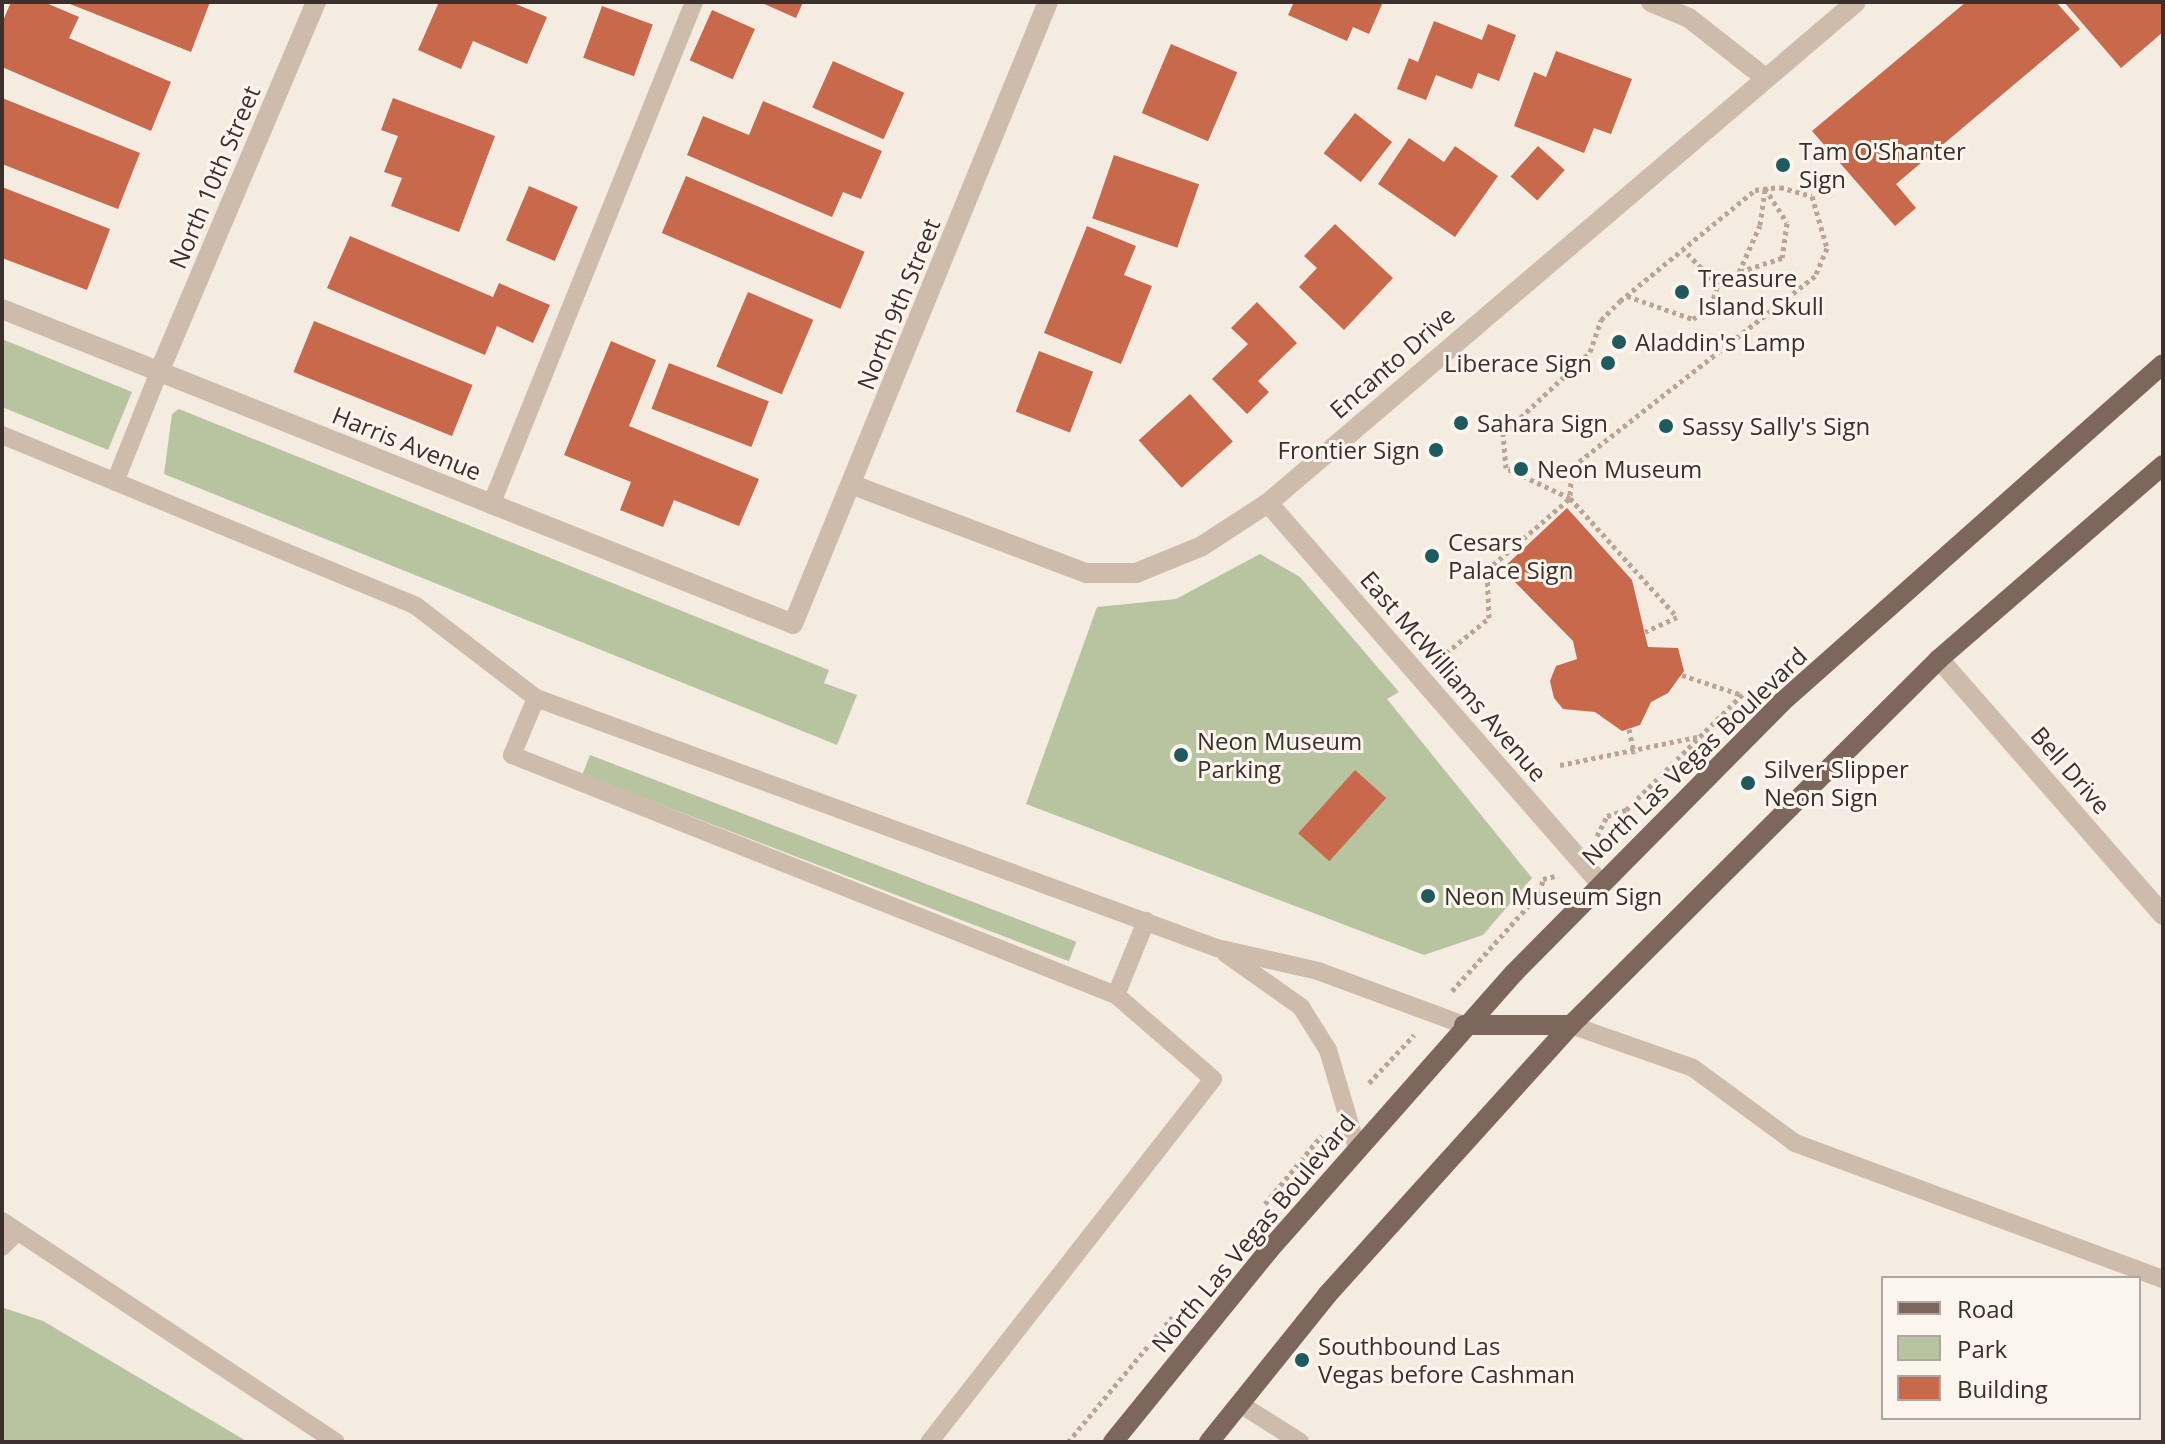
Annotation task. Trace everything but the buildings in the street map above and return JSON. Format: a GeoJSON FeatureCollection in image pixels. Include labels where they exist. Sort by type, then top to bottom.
{"type":"FeatureCollection","features":[{"type":"Feature","properties":{"kind":"main road","name":"North Las Vegas Boulevard"},"geometry":{"type":"LineString","coordinates":[[1113,1442],[1357,1148],[1464,1025],[1601,884],[1782,702],[2163,364]]}},
{"type":"Feature","properties":{"kind":"main road"},"geometry":{"type":"LineString","coordinates":[[1209,1442],[1327,1295],[1571,1025],[1939,659],[2163,465]]}},
{"type":"Feature","properties":{"kind":"main road"},"geometry":{"type":"LineString","coordinates":[[1464,1025],[1571,1025]]}},
{"type":"Feature","properties":{"kind":"street","name":"North 10th Street"},"geometry":{"type":"LineString","coordinates":[[159,372],[316,2]]}},
{"type":"Feature","properties":{"kind":"street","name":"North 9th Street"},"geometry":{"type":"LineString","coordinates":[[793,624],[853,485],[1048,2]]}},
{"type":"Feature","properties":{"kind":"street"},"geometry":{"type":"LineString","coordinates":[[1651,2],[1689,18],[1764,77]]}},
{"type":"Feature","properties":{"kind":"street","name":"Encanto Drive"},"geometry":{"type":"LineString","coordinates":[[853,485],[1086,573],[1136,573],[1202,546],[1268,503],[1764,77],[1856,2]]}},
{"type":"Feature","properties":{"kind":"street","name":"Harris Avenue"},"geometry":{"type":"LineString","coordinates":[[2,309],[793,624]]}},
{"type":"Feature","properties":{"kind":"street","name":"East McWilliams Avenue"},"geometry":{"type":"LineString","coordinates":[[1268,503],[1601,884]]}},
{"type":"Feature","properties":{"kind":"street","name":"Bell Drive"},"geometry":{"type":"LineString","coordinates":[[1939,659],[2163,915]]}},
{"type":"Feature","properties":{"kind":"lane"},"geometry":{"type":"LineString","coordinates":[[491,505],[694,2]]}},
{"type":"Feature","properties":{"kind":"lane"},"geometry":{"type":"LineString","coordinates":[[115,482],[159,372]]}},
{"type":"Feature","properties":{"kind":"lane"},"geometry":{"type":"LineString","coordinates":[[2,435],[416,606],[536,698],[1217,948],[1318,971],[1464,1025]]}},
{"type":"Feature","properties":{"kind":"lane"},"geometry":{"type":"LineString","coordinates":[[536,698],[512,755],[1116,995],[1213,1079],[929,1442]]}},
{"type":"Feature","properties":{"kind":"lane"},"geometry":{"type":"LineString","coordinates":[[1116,995],[1146,921]]}},
{"type":"Feature","properties":{"kind":"lane"},"geometry":{"type":"LineString","coordinates":[[1217,948],[1301,1007],[1328,1050],[1357,1148]]}},
{"type":"Feature","properties":{"kind":"lane"},"geometry":{"type":"LineString","coordinates":[[1571,1025],[1693,1068],[1795,1143],[2163,1279]]}},
{"type":"Feature","properties":{"kind":"lane"},"geometry":{"type":"LineString","coordinates":[[2,1247],[9,1226],[336,1442]]}},
{"type":"Feature","properties":{"kind":"lane"},"geometry":{"type":"LineString","coordinates":[[1240,1404],[1300,1442]]}},
{"type":"Feature","properties":{"kind":"path"},"geometry":{"type":"LineString","coordinates":[[1765,188],[1787,223],[1782,258],[1739,272],[1760,225],[1765,188]]}},
{"type":"Feature","properties":{"kind":"path"},"geometry":{"type":"LineString","coordinates":[[1418,677],[1489,618],[1487,570],[1570,498],[1572,467],[1815,276],[1827,248],[1812,196],[1765,188],[1755,190],[1601,320],[1590,352],[1503,434],[1506,468],[1570,498],[1677,617],[1645,632]]}},
{"type":"Feature","properties":{"kind":"path"},"geometry":{"type":"LineString","coordinates":[[1626,296],[1693,319],[1711,306],[1718,285],[1683,249]]}},
{"type":"Feature","properties":{"kind":"path"},"geometry":{"type":"LineString","coordinates":[[1682,675],[1742,695]]}},
{"type":"Feature","properties":{"kind":"path"},"geometry":{"type":"LineString","coordinates":[[1607,816],[1626,810],[1752,685]]}},
{"type":"Feature","properties":{"kind":"path"},"geometry":{"type":"LineString","coordinates":[[1629,729],[1634,753]]}},
{"type":"Feature","properties":{"kind":"path"},"geometry":{"type":"LineString","coordinates":[[1560,765],[1634,753],[1698,737]]}},
{"type":"Feature","properties":{"kind":"path"},"geometry":{"type":"LineString","coordinates":[[1469,971],[1540,893],[1543,879]]}},
{"type":"Feature","properties":{"kind":"green space"},"geometry":{"type":"Polygon","coordinates":[[[2,339],[132,392],[108,450],[2,407],[2,339]]]}},
{"type":"Feature","properties":{"kind":"green space"},"geometry":{"type":"Polygon","coordinates":[[[179,409],[829,670],[824,683],[857,695],[837,745],[164,474],[172,414],[179,409]]]}},
{"type":"Feature","properties":{"kind":"green space"},"geometry":{"type":"Polygon","coordinates":[[[1260,554],[1300,577],[1399,692],[1387,699],[1532,878],[1483,935],[1424,955],[1026,804],[1097,607],[1176,599],[1260,554]]]}},
{"type":"Feature","properties":{"kind":"green space"},"geometry":{"type":"Polygon","coordinates":[[[590,755],[1076,942],[1069,961],[582,775],[590,755]]]}},
{"type":"Feature","properties":{"kind":"green space"},"geometry":{"type":"Polygon","coordinates":[[[4,1308],[43,1321],[248,1442],[2,1442],[4,1308]]]}},
{"type":"Feature","properties":{"kind":"place","name":"Tam O'Shanter Sign"},"geometry":{"type":"Point","coordinates":[1783,165]}},
{"type":"Feature","properties":{"kind":"place","name":"Treasure Island Skull"},"geometry":{"type":"Point","coordinates":[1682,292]}},
{"type":"Feature","properties":{"kind":"place","name":"Aladdin's Lamp"},"geometry":{"type":"Point","coordinates":[1619,342]}},
{"type":"Feature","properties":{"kind":"place","name":"Liberace Sign"},"geometry":{"type":"Point","coordinates":[1608,363]}},
{"type":"Feature","properties":{"kind":"place","name":"Sahara Sign"},"geometry":{"type":"Point","coordinates":[1461,423]}},
{"type":"Feature","properties":{"kind":"place","name":"Sassy Sally's Sign"},"geometry":{"type":"Point","coordinates":[1666,426]}},
{"type":"Feature","properties":{"kind":"place","name":"Frontier Sign"},"geometry":{"type":"Point","coordinates":[1436,450]}},
{"type":"Feature","properties":{"kind":"place","name":"Neon Museum"},"geometry":{"type":"Point","coordinates":[1521,469]}},
{"type":"Feature","properties":{"kind":"place","name":"Cesars Palace Sign"},"geometry":{"type":"Point","coordinates":[1432,556]}},
{"type":"Feature","properties":{"kind":"place","name":"Neon Museum Parking"},"geometry":{"type":"Point","coordinates":[1181,755]}},
{"type":"Feature","properties":{"kind":"place","name":"Silver Slipper Neon Sign"},"geometry":{"type":"Point","coordinates":[1748,783]}},
{"type":"Feature","properties":{"kind":"place","name":"Neon Museum Sign"},"geometry":{"type":"Point","coordinates":[1428,896]}},
{"type":"Feature","properties":{"kind":"place","name":"Southbound Las Vegas before Cashman"},"geometry":{"type":"Point","coordinates":[1302,1360]}}]}
